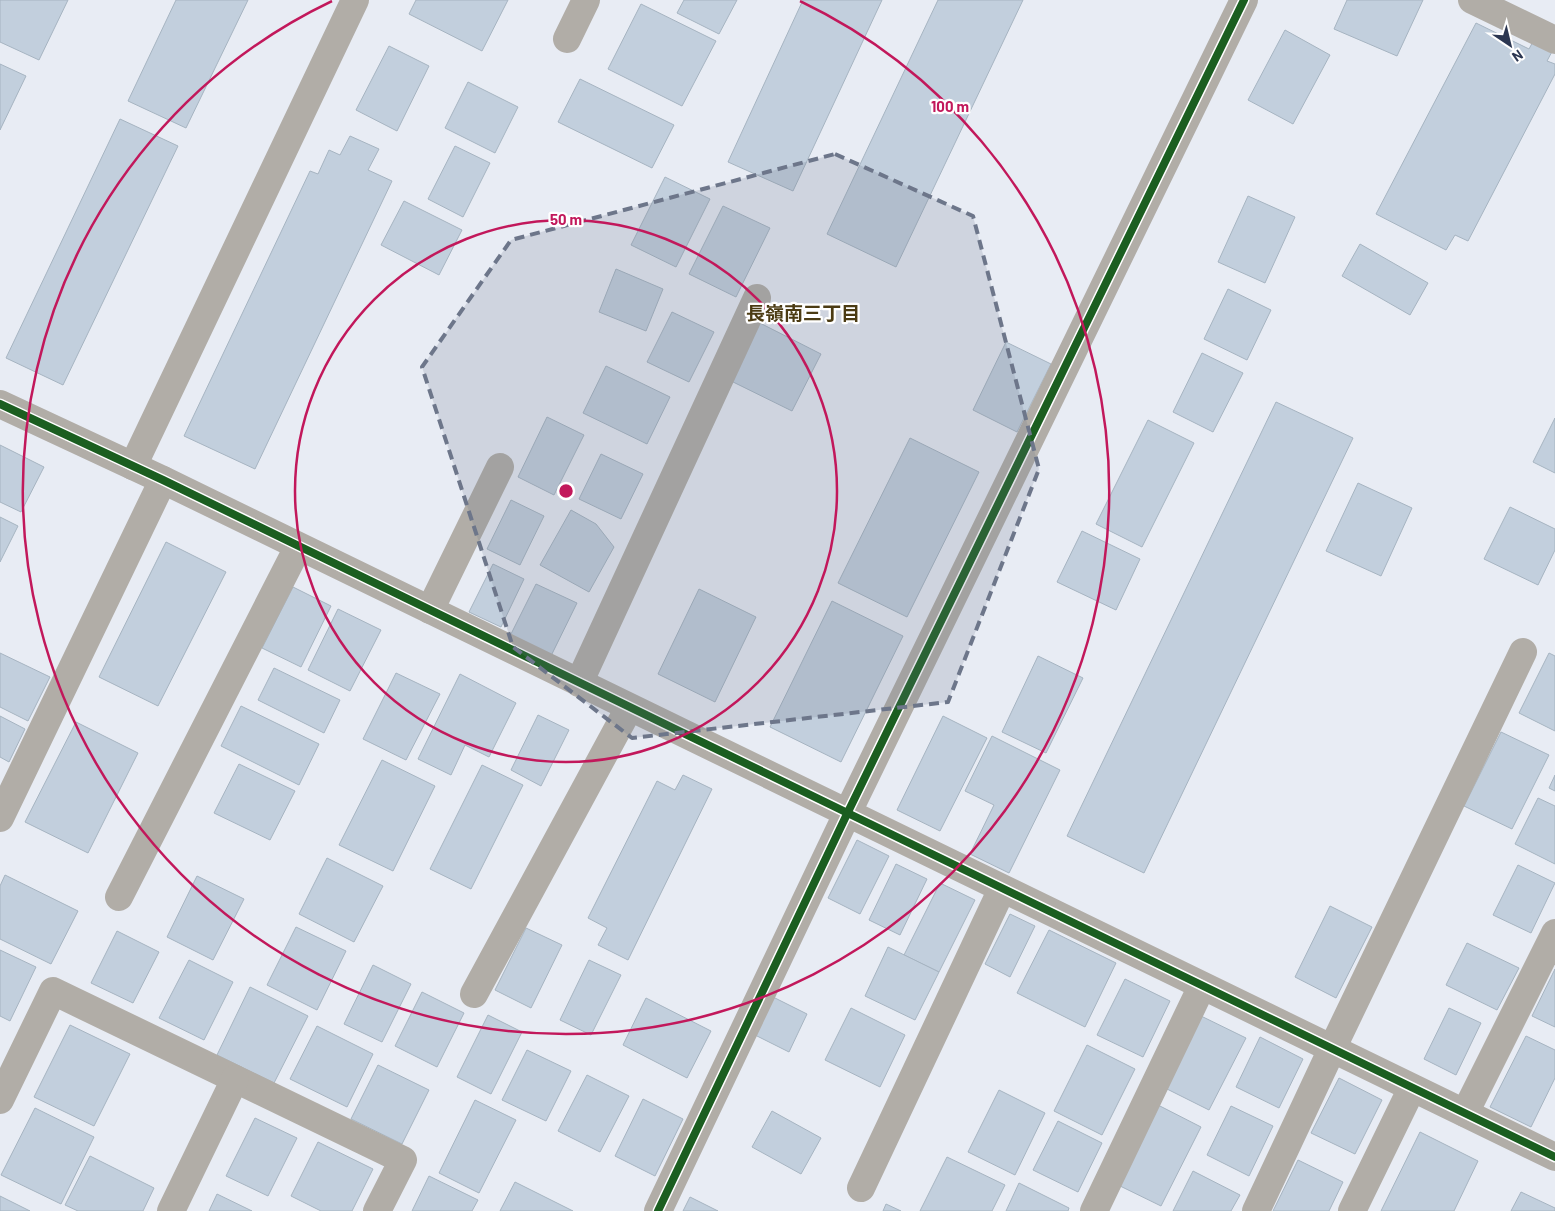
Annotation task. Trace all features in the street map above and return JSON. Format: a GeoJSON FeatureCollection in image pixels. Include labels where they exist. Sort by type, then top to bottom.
{"type":"FeatureCollection","features":[{"type":"Feature","properties":{"kind":"street"},"geometry":{"type":"LineString","coordinates":[[133,466],[355,0]]}},
{"type":"Feature","properties":{"kind":"street"},"geometry":{"type":"LineString","coordinates":[[567,39],[586,0]]}},
{"type":"Feature","properties":{"kind":"street"},"geometry":{"type":"LineString","coordinates":[[658,1211],[847,814],[1244,0]]}},
{"type":"Feature","properties":{"kind":"street"},"geometry":{"type":"LineString","coordinates":[[1472,0],[1555,40]]}},
{"type":"Feature","properties":{"kind":"street"},"geometry":{"type":"LineString","coordinates":[[579,683],[757,298]]}},
{"type":"Feature","properties":{"kind":"street"},"geometry":{"type":"LineString","coordinates":[[0,404],[163,480],[1555,1157]]}},
{"type":"Feature","properties":{"kind":"street"},"geometry":{"type":"LineString","coordinates":[[430,610],[500,466]]}},
{"type":"Feature","properties":{"kind":"street"},"geometry":{"type":"LineString","coordinates":[[0,818],[163,480]]}},
{"type":"Feature","properties":{"kind":"street"},"geometry":{"type":"LineString","coordinates":[[119,897],[298,547]]}},
{"type":"Feature","properties":{"kind":"street"},"geometry":{"type":"LineString","coordinates":[[1256,1211],[1523,652]]}},
{"type":"Feature","properties":{"kind":"street"},"geometry":{"type":"LineString","coordinates":[[474,994],[629,708]]}},
{"type":"Feature","properties":{"kind":"street"},"geometry":{"type":"LineString","coordinates":[[861,1188],[1002,889]]}},
{"type":"Feature","properties":{"kind":"street"},"geometry":{"type":"LineString","coordinates":[[1465,1113],[1555,933]]}},
{"type":"Feature","properties":{"kind":"street"},"geometry":{"type":"LineString","coordinates":[[1094,1211],[1202,986]]}},
{"type":"Feature","properties":{"kind":"street"},"geometry":{"type":"LineString","coordinates":[[0,1100],[54,991],[403,1160],[377,1211]]}},
{"type":"Feature","properties":{"kind":"street"},"geometry":{"type":"LineString","coordinates":[[171,1211],[235,1079]]}},
{"type":"Feature","properties":{"kind":"street"},"geometry":{"type":"LineString","coordinates":[[1352,1211],[1412,1088]]}},
{"type":"Feature","properties":{"kind":"highlighted area"},"geometry":{"type":"Polygon","coordinates":[[[835,154],[973,216],[1039,469],[948,702],[632,738],[513,647],[422,367],[511,240],[835,154]]]}},
{"type":"Feature","properties":{"kind":"building"},"geometry":{"type":"Polygon","coordinates":[[[0,0],[68,0],[39,60],[0,42],[0,0]]]}},
{"type":"Feature","properties":{"kind":"building"},"geometry":{"type":"Polygon","coordinates":[[[176,0],[248,0],[186,128],[128,101],[176,0]]]}},
{"type":"Feature","properties":{"kind":"building"},"geometry":{"type":"Polygon","coordinates":[[[416,0],[508,0],[482,51],[409,14],[416,0]]]}},
{"type":"Feature","properties":{"kind":"building"},"geometry":{"type":"Polygon","coordinates":[[[684,0],[737,0],[719,34],[677,13],[684,0]]]}},
{"type":"Feature","properties":{"kind":"building"},"geometry":{"type":"Polygon","coordinates":[[[803,0],[882,0],[793,191],[728,162],[803,0]]]}},
{"type":"Feature","properties":{"kind":"building"},"geometry":{"type":"Polygon","coordinates":[[[938,0],[1023,0],[896,267],[827,234],[938,0]]]}},
{"type":"Feature","properties":{"kind":"building"},"geometry":{"type":"Polygon","coordinates":[[[1347,0],[1423,0],[1397,56],[1334,29],[1347,0]]]}},
{"type":"Feature","properties":{"kind":"building"},"geometry":{"type":"Polygon","coordinates":[[[641,4],[716,41],[682,106],[608,69],[641,4]]]}},
{"type":"Feature","properties":{"kind":"building"},"geometry":{"type":"Polygon","coordinates":[[[1476,23],[1529,49],[1536,36],[1555,46],[1547,61],[1555,64],[1555,74],[1468,241],[1455,235],[1446,250],[1376,214],[1476,23]]]}},
{"type":"Feature","properties":{"kind":"building"},"geometry":{"type":"Polygon","coordinates":[[[1285,30],[1330,55],[1293,124],[1248,100],[1285,30]]]}},
{"type":"Feature","properties":{"kind":"building"},"geometry":{"type":"Polygon","coordinates":[[[389,46],[429,66],[397,131],[356,110],[389,46]]]}},
{"type":"Feature","properties":{"kind":"building"},"geometry":{"type":"Polygon","coordinates":[[[0,64],[26,76],[0,130],[0,64]]]}},
{"type":"Feature","properties":{"kind":"building"},"geometry":{"type":"Polygon","coordinates":[[[580,79],[674,125],[652,168],[558,122],[580,79]]]}},
{"type":"Feature","properties":{"kind":"building"},"geometry":{"type":"Polygon","coordinates":[[[468,82],[518,107],[495,153],[445,128],[468,82]]]}},
{"type":"Feature","properties":{"kind":"building"},"geometry":{"type":"Polygon","coordinates":[[[120,119],[178,146],[63,385],[6,358],[120,119]]]}},
{"type":"Feature","properties":{"kind":"building"},"geometry":{"type":"Polygon","coordinates":[[[350,136],[379,149],[368,170],[392,181],[255,469],[184,436],[310,171],[318,174],[329,150],[340,155],[350,136]]]}},
{"type":"Feature","properties":{"kind":"building"},"geometry":{"type":"Polygon","coordinates":[[[455,146],[490,163],[463,217],[428,199],[455,146]]]}},
{"type":"Feature","properties":{"kind":"building"},"geometry":{"type":"Polygon","coordinates":[[[665,177],[710,199],[676,267],[631,245],[665,177]]]}},
{"type":"Feature","properties":{"kind":"building"},"geometry":{"type":"Polygon","coordinates":[[[1248,196],[1295,217],[1265,283],[1218,262],[1248,196]]]}},
{"type":"Feature","properties":{"kind":"building"},"geometry":{"type":"Polygon","coordinates":[[[404,201],[462,230],[439,275],[381,245],[404,201]]]}},
{"type":"Feature","properties":{"kind":"building"},"geometry":{"type":"Polygon","coordinates":[[[723,206],[770,228],[736,297],[689,274],[723,206]]]}},
{"type":"Feature","properties":{"kind":"building"},"geometry":{"type":"Polygon","coordinates":[[[1360,244],[1428,283],[1410,315],[1342,276],[1360,244]]]}},
{"type":"Feature","properties":{"kind":"building"},"geometry":{"type":"Polygon","coordinates":[[[616,269],[663,289],[646,331],[599,312],[616,269]]]}},
{"type":"Feature","properties":{"kind":"building"},"geometry":{"type":"Polygon","coordinates":[[[1228,289],[1271,310],[1247,360],[1204,339],[1228,289]]]}},
{"type":"Feature","properties":{"kind":"building"},"geometry":{"type":"Polygon","coordinates":[[[672,312],[714,332],[689,382],[647,362],[672,312]]]}},
{"type":"Feature","properties":{"kind":"building"},"geometry":{"type":"Polygon","coordinates":[[[756,321],[821,354],[792,411],[727,379],[756,321]]]}},
{"type":"Feature","properties":{"kind":"building"},"geometry":{"type":"Polygon","coordinates":[[[1006,342],[1051,364],[1017,432],[973,410],[1006,342]]]}},
{"type":"Feature","properties":{"kind":"building"},"geometry":{"type":"Polygon","coordinates":[[[1202,353],[1243,373],[1213,432],[1173,412],[1202,353]]]}},
{"type":"Feature","properties":{"kind":"building"},"geometry":{"type":"Polygon","coordinates":[[[606,366],[670,397],[647,444],[583,413],[606,366]]]}},
{"type":"Feature","properties":{"kind":"building"},"geometry":{"type":"Polygon","coordinates":[[[1276,402],[1353,438],[1144,873],[1067,836],[1276,402]]]}},
{"type":"Feature","properties":{"kind":"building"},"geometry":{"type":"Polygon","coordinates":[[[547,417],[584,435],[554,495],[518,477],[547,417]]]}},
{"type":"Feature","properties":{"kind":"building"},"geometry":{"type":"Polygon","coordinates":[[[1555,418],[1555,473],[1533,462],[1555,418]]]}},
{"type":"Feature","properties":{"kind":"building"},"geometry":{"type":"Polygon","coordinates":[[[1148,420],[1194,443],[1142,547],[1096,524],[1148,420]]]}},
{"type":"Feature","properties":{"kind":"building"},"geometry":{"type":"Polygon","coordinates":[[[910,438],[979,472],[907,617],[838,583],[910,438]]]}},
{"type":"Feature","properties":{"kind":"building"},"geometry":{"type":"Polygon","coordinates":[[[0,445],[44,467],[21,512],[0,502],[0,445]]]}},
{"type":"Feature","properties":{"kind":"building"},"geometry":{"type":"Polygon","coordinates":[[[601,454],[643,474],[621,519],[579,499],[601,454]]]}},
{"type":"Feature","properties":{"kind":"building"},"geometry":{"type":"Polygon","coordinates":[[[1358,483],[1412,508],[1381,576],[1326,551],[1358,483]]]}},
{"type":"Feature","properties":{"kind":"building"},"geometry":{"type":"Polygon","coordinates":[[[511,500],[544,516],[520,565],[487,549],[511,500]]]}},
{"type":"Feature","properties":{"kind":"building"},"geometry":{"type":"Polygon","coordinates":[[[1510,507],[1555,529],[1555,550],[1538,585],[1484,559],[1510,507]]]}},
{"type":"Feature","properties":{"kind":"building"},"geometry":{"type":"Polygon","coordinates":[[[571,510],[596,524],[614,547],[589,592],[540,565],[571,510]]]}},
{"type":"Feature","properties":{"kind":"building"},"geometry":{"type":"Polygon","coordinates":[[[0,517],[18,526],[0,562],[0,517]]]}},
{"type":"Feature","properties":{"kind":"building"},"geometry":{"type":"Polygon","coordinates":[[[1082,531],[1140,559],[1116,610],[1057,582],[1082,531]]]}},
{"type":"Feature","properties":{"kind":"building"},"geometry":{"type":"Polygon","coordinates":[[[166,542],[226,572],[158,706],[99,677],[166,542]]]}},
{"type":"Feature","properties":{"kind":"building"},"geometry":{"type":"Polygon","coordinates":[[[493,564],[524,579],[501,627],[469,612],[493,564]]]}},
{"type":"Feature","properties":{"kind":"building"},"geometry":{"type":"Polygon","coordinates":[[[536,584],[577,603],[550,658],[509,638],[536,584]]]}},
{"type":"Feature","properties":{"kind":"building"},"geometry":{"type":"Polygon","coordinates":[[[293,587],[331,606],[301,667],[262,648],[293,587]]]}},
{"type":"Feature","properties":{"kind":"building"},"geometry":{"type":"Polygon","coordinates":[[[699,589],[756,617],[715,702],[658,674],[699,589]]]}},
{"type":"Feature","properties":{"kind":"building"},"geometry":{"type":"Polygon","coordinates":[[[832,601],[903,636],[841,762],[770,727],[832,601]]]}},
{"type":"Feature","properties":{"kind":"building"},"geometry":{"type":"Polygon","coordinates":[[[338,609],[381,630],[350,691],[308,670],[338,609]]]}},
{"type":"Feature","properties":{"kind":"building"},"geometry":{"type":"Polygon","coordinates":[[[0,653],[50,677],[28,721],[0,707],[0,653]]]}},
{"type":"Feature","properties":{"kind":"building"},"geometry":{"type":"Polygon","coordinates":[[[1549,653],[1555,656],[1555,731],[1519,713],[1549,653]]]}},
{"type":"Feature","properties":{"kind":"building"},"geometry":{"type":"Polygon","coordinates":[[[1038,656],[1083,678],[1046,753],[1002,732],[1038,656]]]}},
{"type":"Feature","properties":{"kind":"building"},"geometry":{"type":"Polygon","coordinates":[[[274,668],[340,700],[324,733],[258,700],[274,668]]]}},
{"type":"Feature","properties":{"kind":"building"},"geometry":{"type":"Polygon","coordinates":[[[396,673],[440,694],[406,760],[363,739],[396,673]]]}},
{"type":"Feature","properties":{"kind":"building"},"geometry":{"type":"Polygon","coordinates":[[[460,674],[516,703],[489,757],[465,745],[451,775],[418,759],[460,674]]]}},
{"type":"Feature","properties":{"kind":"building"},"geometry":{"type":"Polygon","coordinates":[[[241,706],[319,744],[299,785],[221,746],[241,706]]]}},
{"type":"Feature","properties":{"kind":"building"},"geometry":{"type":"Polygon","coordinates":[[[538,715],[569,730],[541,786],[511,770],[538,715]]]}},
{"type":"Feature","properties":{"kind":"building"},"geometry":{"type":"Polygon","coordinates":[[[0,716],[25,729],[9,762],[0,757],[0,716]]]}},
{"type":"Feature","properties":{"kind":"building"},"geometry":{"type":"Polygon","coordinates":[[[943,716],[987,738],[940,831],[897,810],[943,716]]]}},
{"type":"Feature","properties":{"kind":"building"},"geometry":{"type":"Polygon","coordinates":[[[76,722],[138,753],[88,853],[25,822],[76,722]]]}},
{"type":"Feature","properties":{"kind":"building"},"geometry":{"type":"Polygon","coordinates":[[[1501,732],[1549,755],[1512,829],[1464,806],[1501,732]]]}},
{"type":"Feature","properties":{"kind":"building"},"geometry":{"type":"Polygon","coordinates":[[[992,736],[1060,770],[1009,873],[970,854],[994,805],[965,791],[992,736]]]}},
{"type":"Feature","properties":{"kind":"building"},"geometry":{"type":"Polygon","coordinates":[[[382,760],[435,786],[393,871],[339,845],[382,760]]]}},
{"type":"Feature","properties":{"kind":"building"},"geometry":{"type":"Polygon","coordinates":[[[239,764],[295,791],[270,840],[214,813],[239,764]]]}},
{"type":"Feature","properties":{"kind":"building"},"geometry":{"type":"Polygon","coordinates":[[[482,765],[523,785],[471,889],[430,869],[482,765]]]}},
{"type":"Feature","properties":{"kind":"building"},"geometry":{"type":"Polygon","coordinates":[[[683,775],[712,789],[628,960],[598,945],[607,928],[588,918],[657,781],[675,790],[683,775]]]}},
{"type":"Feature","properties":{"kind":"building"},"geometry":{"type":"Polygon","coordinates":[[[1555,775],[1555,791],[1549,788],[1555,775]]]}},
{"type":"Feature","properties":{"kind":"building"},"geometry":{"type":"Polygon","coordinates":[[[1538,798],[1555,806],[1555,864],[1515,844],[1538,798]]]}},
{"type":"Feature","properties":{"kind":"building"},"geometry":{"type":"Polygon","coordinates":[[[857,840],[889,856],[860,914],[828,898],[857,840]]]}},
{"type":"Feature","properties":{"kind":"building"},"geometry":{"type":"Polygon","coordinates":[[[327,858],[383,886],[354,942],[299,914],[327,858]]]}},
{"type":"Feature","properties":{"kind":"building"},"geometry":{"type":"Polygon","coordinates":[[[896,864],[927,879],[900,935],[869,920],[896,864]]]}},
{"type":"Feature","properties":{"kind":"building"},"geometry":{"type":"Polygon","coordinates":[[[1518,865],[1555,883],[1531,933],[1493,915],[1518,865]]]}},
{"type":"Feature","properties":{"kind":"building"},"geometry":{"type":"Polygon","coordinates":[[[5,875],[78,911],[51,964],[0,939],[0,886],[5,875]]]}},
{"type":"Feature","properties":{"kind":"building"},"geometry":{"type":"Polygon","coordinates":[[[197,876],[244,899],[213,960],[167,937],[197,876]]]}},
{"type":"Feature","properties":{"kind":"building"},"geometry":{"type":"Polygon","coordinates":[[[940,883],[975,900],[939,972],[904,955],[940,883]]]}},
{"type":"Feature","properties":{"kind":"building"},"geometry":{"type":"Polygon","coordinates":[[[1330,906],[1372,927],[1336,998],[1295,977],[1330,906]]]}},
{"type":"Feature","properties":{"kind":"building"},"geometry":{"type":"Polygon","coordinates":[[[1010,914],[1035,926],[1010,977],[985,964],[1010,914]]]}},
{"type":"Feature","properties":{"kind":"building"},"geometry":{"type":"Polygon","coordinates":[[[296,927],[346,951],[317,1010],[267,985],[296,927]]]}},
{"type":"Feature","properties":{"kind":"building"},"geometry":{"type":"Polygon","coordinates":[[[526,928],[562,945],[531,1008],[495,990],[526,928]]]}},
{"type":"Feature","properties":{"kind":"building"},"geometry":{"type":"Polygon","coordinates":[[[1049,930],[1116,963],[1085,1027],[1017,993],[1049,930]]]}},
{"type":"Feature","properties":{"kind":"building"},"geometry":{"type":"Polygon","coordinates":[[[117,931],[159,952],[133,1003],[91,983],[117,931]]]}},
{"type":"Feature","properties":{"kind":"building"},"geometry":{"type":"Polygon","coordinates":[[[1467,943],[1519,968],[1497,1010],[1446,985],[1467,943]]]}},
{"type":"Feature","properties":{"kind":"building"},"geometry":{"type":"Polygon","coordinates":[[[888,947],[939,972],[915,1020],[865,996],[888,947]]]}},
{"type":"Feature","properties":{"kind":"building"},"geometry":{"type":"Polygon","coordinates":[[[0,950],[36,967],[10,1021],[0,1016],[0,950]]]}},
{"type":"Feature","properties":{"kind":"building"},"geometry":{"type":"Polygon","coordinates":[[[189,960],[233,982],[204,1040],[159,1018],[189,960]]]}},
{"type":"Feature","properties":{"kind":"building"},"geometry":{"type":"Polygon","coordinates":[[[589,960],[621,975],[591,1035],[560,1020],[589,960]]]}},
{"type":"Feature","properties":{"kind":"building"},"geometry":{"type":"Polygon","coordinates":[[[373,965],[411,984],[382,1042],[344,1024],[373,965]]]}},
{"type":"Feature","properties":{"kind":"building"},"geometry":{"type":"Polygon","coordinates":[[[1555,969],[1555,1027],[1532,1016],[1555,969]]]}},
{"type":"Feature","properties":{"kind":"building"},"geometry":{"type":"Polygon","coordinates":[[[1125,979],[1170,1001],[1143,1057],[1097,1035],[1125,979]]]}},
{"type":"Feature","properties":{"kind":"building"},"geometry":{"type":"Polygon","coordinates":[[[250,987],[308,1016],[274,1083],[217,1055],[250,987]]]}},
{"type":"Feature","properties":{"kind":"building"},"geometry":{"type":"Polygon","coordinates":[[[422,992],[464,1013],[437,1067],[395,1046],[422,992]]]}},
{"type":"Feature","properties":{"kind":"building"},"geometry":{"type":"Polygon","coordinates":[[[771,996],[807,1014],[789,1052],[753,1034],[771,996]]]}},
{"type":"Feature","properties":{"kind":"building"},"geometry":{"type":"Polygon","coordinates":[[[646,998],[711,1031],[687,1078],[623,1045],[646,998]]]}},
{"type":"Feature","properties":{"kind":"building"},"geometry":{"type":"Polygon","coordinates":[[[851,1008],[905,1035],[880,1087],[825,1060],[851,1008]]]}},
{"type":"Feature","properties":{"kind":"building"},"geometry":{"type":"Polygon","coordinates":[[[1449,1008],[1481,1023],[1456,1075],[1424,1059],[1449,1008]]]}},
{"type":"Feature","properties":{"kind":"building"},"geometry":{"type":"Polygon","coordinates":[[[488,1015],[522,1032],[491,1094],[457,1077],[488,1015]]]}},
{"type":"Feature","properties":{"kind":"building"},"geometry":{"type":"Polygon","coordinates":[[[1201,1016],[1246,1038],[1209,1110],[1165,1088],[1201,1016]]]}},
{"type":"Feature","properties":{"kind":"building"},"geometry":{"type":"Polygon","coordinates":[[[70,1025],[130,1054],[94,1126],[34,1097],[70,1025]]]}},
{"type":"Feature","properties":{"kind":"building"},"geometry":{"type":"Polygon","coordinates":[[[317,1026],[373,1054],[347,1107],[290,1079],[317,1026]]]}},
{"type":"Feature","properties":{"kind":"building"},"geometry":{"type":"Polygon","coordinates":[[[1526,1036],[1555,1050],[1555,1078],[1531,1127],[1490,1107],[1526,1036]]]}},
{"type":"Feature","properties":{"kind":"building"},"geometry":{"type":"Polygon","coordinates":[[[1260,1037],[1303,1059],[1279,1108],[1236,1087],[1260,1037]]]}},
{"type":"Feature","properties":{"kind":"building"},"geometry":{"type":"Polygon","coordinates":[[[1087,1045],[1135,1069],[1102,1135],[1054,1111],[1087,1045]]]}},
{"type":"Feature","properties":{"kind":"building"},"geometry":{"type":"Polygon","coordinates":[[[527,1050],[571,1071],[546,1121],[502,1100],[527,1050]]]}},
{"type":"Feature","properties":{"kind":"building"},"geometry":{"type":"Polygon","coordinates":[[[378,1065],[429,1090],[402,1144],[351,1119],[378,1065]]]}},
{"type":"Feature","properties":{"kind":"building"},"geometry":{"type":"Polygon","coordinates":[[[587,1075],[629,1096],[600,1152],[558,1131],[587,1075]]]}},
{"type":"Feature","properties":{"kind":"building"},"geometry":{"type":"Polygon","coordinates":[[[1339,1078],[1382,1100],[1355,1154],[1311,1133],[1339,1078]]]}},
{"type":"Feature","properties":{"kind":"building"},"geometry":{"type":"Polygon","coordinates":[[[999,1090],[1045,1113],[1015,1175],[968,1152],[999,1090]]]}},
{"type":"Feature","properties":{"kind":"building"},"geometry":{"type":"Polygon","coordinates":[[[643,1099],[683,1119],[655,1176],[615,1156],[643,1099]]]}},
{"type":"Feature","properties":{"kind":"building"},"geometry":{"type":"Polygon","coordinates":[[[475,1100],[516,1120],[479,1193],[439,1173],[475,1100]]]}},
{"type":"Feature","properties":{"kind":"building"},"geometry":{"type":"Polygon","coordinates":[[[1156,1104],[1201,1127],[1161,1206],[1116,1184],[1156,1104]]]}},
{"type":"Feature","properties":{"kind":"building"},"geometry":{"type":"Polygon","coordinates":[[[1231,1106],[1273,1126],[1249,1176],[1207,1155],[1231,1106]]]}},
{"type":"Feature","properties":{"kind":"building"},"geometry":{"type":"Polygon","coordinates":[[[35,1108],[94,1137],[61,1204],[1,1175],[35,1108]]]}},
{"type":"Feature","properties":{"kind":"building"},"geometry":{"type":"Polygon","coordinates":[[[772,1111],[821,1138],[801,1174],[752,1147],[772,1111]]]}},
{"type":"Feature","properties":{"kind":"building"},"geometry":{"type":"Polygon","coordinates":[[[255,1118],[297,1138],[268,1196],[226,1176],[255,1118]]]}},
{"type":"Feature","properties":{"kind":"building"},"geometry":{"type":"Polygon","coordinates":[[[1058,1121],[1102,1143],[1078,1192],[1033,1170],[1058,1121]]]}},
{"type":"Feature","properties":{"kind":"building"},"geometry":{"type":"Polygon","coordinates":[[[1420,1132],[1478,1161],[1454,1211],[1381,1211],[1420,1132]]]}},
{"type":"Feature","properties":{"kind":"building"},"geometry":{"type":"Polygon","coordinates":[[[318,1142],[373,1169],[352,1211],[321,1211],[291,1196],[318,1142]]]}},
{"type":"Feature","properties":{"kind":"building"},"geometry":{"type":"Polygon","coordinates":[[[90,1156],[154,1188],[143,1211],[78,1211],[65,1205],[90,1156]]]}},
{"type":"Feature","properties":{"kind":"building"},"geometry":{"type":"Polygon","coordinates":[[[947,1157],[1005,1185],[992,1211],[920,1211],[947,1157]]]}},
{"type":"Feature","properties":{"kind":"building"},"geometry":{"type":"Polygon","coordinates":[[[1298,1160],[1343,1182],[1329,1211],[1273,1211],[1298,1160]]]}},
{"type":"Feature","properties":{"kind":"building"},"geometry":{"type":"Polygon","coordinates":[[[1193,1171],[1240,1195],[1231,1211],[1173,1211],[1193,1171]]]}},
{"type":"Feature","properties":{"kind":"building"},"geometry":{"type":"Polygon","coordinates":[[[429,1176],[478,1200],[472,1211],[412,1211],[429,1176]]]}},
{"type":"Feature","properties":{"kind":"building"},"geometry":{"type":"Polygon","coordinates":[[[515,1182],[573,1211],[500,1211],[515,1182]]]}},
{"type":"Feature","properties":{"kind":"building"},"geometry":{"type":"Polygon","coordinates":[[[1019,1183],[1069,1208],[1068,1211],[1006,1211],[1019,1183]]]}},
{"type":"Feature","properties":{"kind":"building"},"geometry":{"type":"Polygon","coordinates":[[[1521,1192],[1555,1208],[1555,1211],[1511,1211],[1521,1192]]]}},
{"type":"Feature","properties":{"kind":"building"},"geometry":{"type":"Polygon","coordinates":[[[217,1194],[252,1211],[209,1211],[217,1194]]]}},
{"type":"Feature","properties":{"kind":"building"},"geometry":{"type":"Polygon","coordinates":[[[0,1196],[30,1211],[0,1211],[0,1196]]]}},
{"type":"Feature","properties":{"kind":"building"},"geometry":{"type":"Polygon","coordinates":[[[690,1197],[718,1211],[683,1211],[690,1197]]]}},
{"type":"Feature","properties":{"kind":"building"},"geometry":{"type":"Polygon","coordinates":[[[886,1204],[901,1211],[883,1211],[886,1204]]]}},
{"type":"Feature","properties":{"kind":"cycle path"},"geometry":{"type":"LineString","coordinates":[[658,1211],[847,814],[1244,0]]}},
{"type":"Feature","properties":{"kind":"cycle path"},"geometry":{"type":"LineString","coordinates":[[0,404],[163,480],[1555,1157]]}},
{"type":"Feature","properties":{"kind":"district","name":"長嶺南三丁目"},"geometry":{"type":"Point","coordinates":[803,312]}}]}
